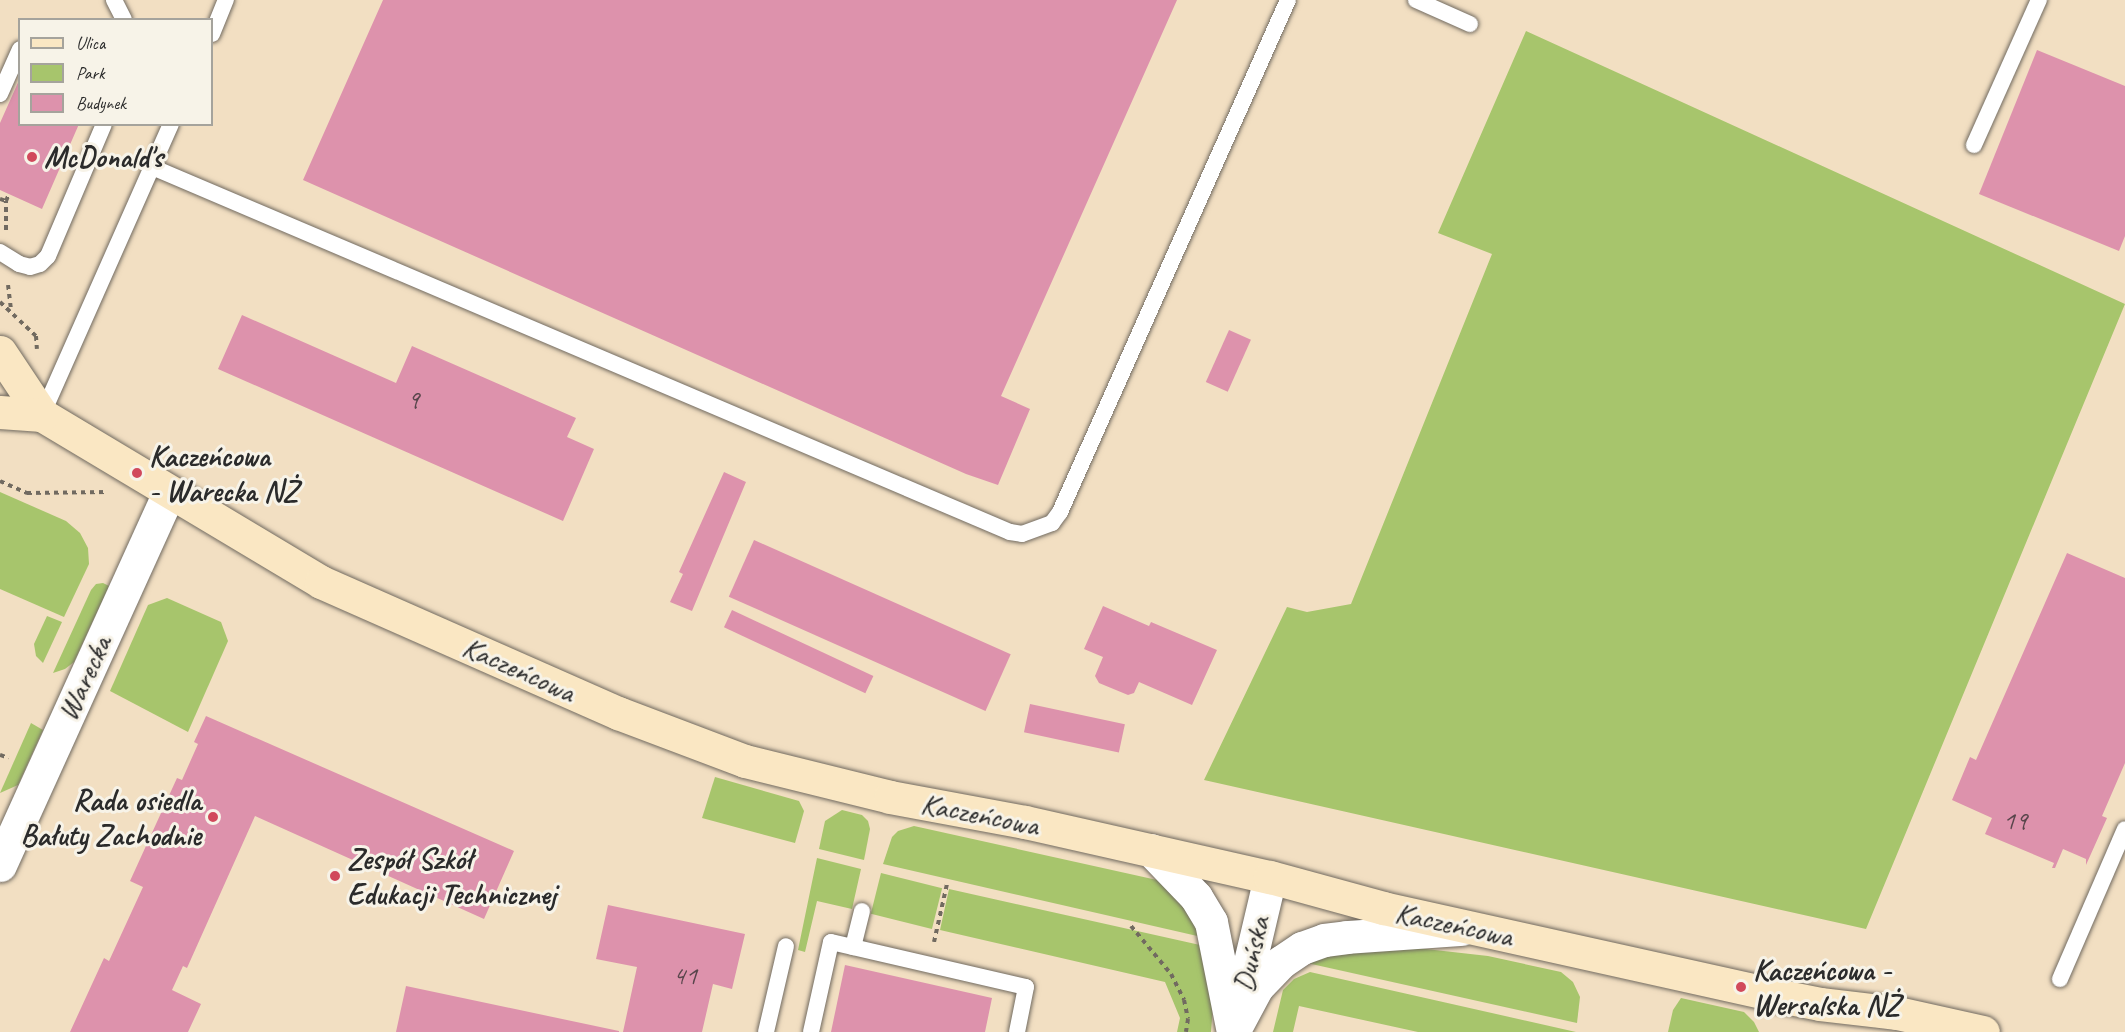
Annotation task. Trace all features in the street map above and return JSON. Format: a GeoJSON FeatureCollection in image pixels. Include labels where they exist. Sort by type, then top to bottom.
{"type":"FeatureCollection","features":[{"type":"Feature","properties":{"kind":"street","name":"Kaczeńcowa"},"geometry":{"type":"LineString","coordinates":[[0,352],[42,415],[321,582],[618,713],[745,761],[890,797],[1025,822],[1270,877],[1383,908],[1472,928],[1820,1004],[1897,1013],[1983,1032]]}},
{"type":"Feature","properties":{"kind":"street","name":"Kaczeńcowa"},"geometry":{"type":"LineString","coordinates":[[0,412],[42,415]]}},
{"type":"Feature","properties":{"kind":"street","name":"Warecka"},"geometry":{"type":"LineString","coordinates":[[0,865],[169,492]]}},
{"type":"Feature","properties":{"kind":"street"},"geometry":{"type":"LineString","coordinates":[[1151,850],[1196,897],[1211,922],[1233,1032]]}},
{"type":"Feature","properties":{"kind":"street","name":"Duńska"},"geometry":{"type":"LineString","coordinates":[[1233,1032],[1270,877]]}},
{"type":"Feature","properties":{"kind":"street"},"geometry":{"type":"LineString","coordinates":[[1233,1032],[1257,987],[1281,962],[1302,948],[1324,940],[1472,928]]}},
{"type":"Feature","properties":{"kind":"lane"},"geometry":{"type":"LineString","coordinates":[[114,0],[123,18]]}},
{"type":"Feature","properties":{"kind":"lane"},"geometry":{"type":"LineString","coordinates":[[213,32],[226,0]]}},
{"type":"Feature","properties":{"kind":"lane"},"geometry":{"type":"LineString","coordinates":[[152,167],[999,528],[1022,534],[1053,523],[1060,512],[1288,0]]}},
{"type":"Feature","properties":{"kind":"lane"},"geometry":{"type":"LineString","coordinates":[[1416,0],[1470,24]]}},
{"type":"Feature","properties":{"kind":"lane"},"geometry":{"type":"LineString","coordinates":[[1974,145],[2039,0]]}},
{"type":"Feature","properties":{"kind":"lane"},"geometry":{"type":"LineString","coordinates":[[0,94],[18,54]]}},
{"type":"Feature","properties":{"kind":"lane"},"geometry":{"type":"LineString","coordinates":[[0,252],[19,264],[30,267],[40,264],[48,256],[103,126]]}},
{"type":"Feature","properties":{"kind":"lane"},"geometry":{"type":"LineString","coordinates":[[42,415],[170,126]]}},
{"type":"Feature","properties":{"kind":"lane"},"geometry":{"type":"LineString","coordinates":[[2060,979],[2125,830]]}},
{"type":"Feature","properties":{"kind":"lane"},"geometry":{"type":"LineString","coordinates":[[854,947],[862,911]]}},
{"type":"Feature","properties":{"kind":"lane"},"geometry":{"type":"LineString","coordinates":[[811,1032],[831,942],[1026,987],[1017,1032]]}},
{"type":"Feature","properties":{"kind":"lane"},"geometry":{"type":"LineString","coordinates":[[766,1032],[786,946]]}},
{"type":"Feature","properties":{"kind":"path"},"geometry":{"type":"LineString","coordinates":[[0,199],[6,201],[9,194]]}},
{"type":"Feature","properties":{"kind":"path"},"geometry":{"type":"LineString","coordinates":[[0,302],[36,336]]}},
{"type":"Feature","properties":{"kind":"path"},"geometry":{"type":"LineString","coordinates":[[0,481],[27,493],[111,492]]}},
{"type":"Feature","properties":{"kind":"path"},"geometry":{"type":"LineString","coordinates":[[0,754],[9,759]]}},
{"type":"Feature","properties":{"kind":"path"},"geometry":{"type":"LineString","coordinates":[[929,965],[947,884]]}},
{"type":"Feature","properties":{"kind":"path"},"geometry":{"type":"LineString","coordinates":[[1131,926],[1171,974],[1184,1000],[1188,1019],[1186,1032]]}},
{"type":"Feature","properties":{"kind":"green space"},"geometry":{"type":"Polygon","coordinates":[[[1526,31],[2125,304],[1866,929],[1204,780],[1287,607],[1307,612],[1351,604],[1492,254],[1438,233],[1526,31]]]}},
{"type":"Feature","properties":{"kind":"green space"},"geometry":{"type":"Polygon","coordinates":[[[0,492],[66,521],[80,533],[88,548],[89,564],[64,617],[0,589],[0,492]]]}},
{"type":"Feature","properties":{"kind":"green space"},"geometry":{"type":"Polygon","coordinates":[[[103,583],[109,586],[74,662],[65,669],[53,673],[91,590],[96,584],[103,583]]]}},
{"type":"Feature","properties":{"kind":"green space"},"geometry":{"type":"Polygon","coordinates":[[[167,598],[221,622],[228,641],[188,732],[110,691],[148,605],[167,598]]]}},
{"type":"Feature","properties":{"kind":"green space"},"geometry":{"type":"Polygon","coordinates":[[[47,616],[62,622],[43,663],[36,656],[34,644],[47,616]]]}},
{"type":"Feature","properties":{"kind":"green space"},"geometry":{"type":"Polygon","coordinates":[[[31,723],[43,730],[18,785],[0,793],[31,723]]]}},
{"type":"Feature","properties":{"kind":"green space"},"geometry":{"type":"Polygon","coordinates":[[[715,777],[799,801],[804,811],[795,843],[702,818],[715,777]]]}},
{"type":"Feature","properties":{"kind":"green space"},"geometry":{"type":"Polygon","coordinates":[[[842,810],[862,815],[868,821],[870,829],[864,860],[819,849],[825,821],[842,810]]]}},
{"type":"Feature","properties":{"kind":"green space"},"geometry":{"type":"Polygon","coordinates":[[[914,826],[1157,880],[1172,889],[1206,938],[883,864],[892,837],[898,831],[914,826]]]}},
{"type":"Feature","properties":{"kind":"green space"},"geometry":{"type":"Polygon","coordinates":[[[817,858],[861,869],[852,909],[817,901],[805,952],[798,950],[817,858]]]}},
{"type":"Feature","properties":{"kind":"green space"},"geometry":{"type":"Polygon","coordinates":[[[881,873],[942,888],[932,929],[871,914],[881,873]]]}},
{"type":"Feature","properties":{"kind":"green space"},"geometry":{"type":"Polygon","coordinates":[[[949,889],[1209,947],[1213,1006],[1211,1032],[1177,1032],[1180,1018],[1165,982],[940,930],[949,889]]]}},
{"type":"Feature","properties":{"kind":"green space"},"geometry":{"type":"Polygon","coordinates":[[[1417,948],[1488,956],[1561,972],[1573,982],[1580,997],[1577,1023],[1298,961],[1310,954],[1417,948]]]}},
{"type":"Feature","properties":{"kind":"green space"},"geometry":{"type":"Polygon","coordinates":[[[1310,972],[1576,1032],[1418,1032],[1299,1006],[1293,1032],[1273,1032],[1283,990],[1294,979],[1310,972]]]}},
{"type":"Feature","properties":{"kind":"green space"},"geometry":{"type":"Polygon","coordinates":[[[1681,998],[1744,1012],[1754,1022],[1759,1032],[1668,1032],[1673,1010],[1681,998]]]}},
{"type":"Feature","properties":{"kind":"building"},"geometry":{"type":"Polygon","coordinates":[[[383,0],[1177,0],[1001,396],[1030,409],[998,485],[966,474],[303,180],[383,0]]]}},
{"type":"Feature","properties":{"kind":"building"},"geometry":{"type":"Polygon","coordinates":[[[2037,50],[2125,86],[2125,236],[2119,251],[1979,194],[2037,50]]]}},
{"type":"Feature","properties":{"kind":"building","name":"McDonald's"},"geometry":{"type":"Polygon","coordinates":[[[18,82],[18,126],[78,126],[42,209],[0,190],[0,123],[18,82]]]}},
{"type":"Feature","properties":{"kind":"building"},"geometry":{"type":"Polygon","coordinates":[[[242,315],[396,383],[412,346],[576,418],[567,437],[594,449],[563,521],[218,369],[242,315]]]}},
{"type":"Feature","properties":{"kind":"building"},"geometry":{"type":"Polygon","coordinates":[[[1229,330],[1251,340],[1228,392],[1206,382],[1229,330]]]}},
{"type":"Feature","properties":{"kind":"building"},"geometry":{"type":"Polygon","coordinates":[[[724,472],[746,482],[692,611],[670,602],[683,574],[679,572],[724,472]]]}},
{"type":"Feature","properties":{"kind":"building"},"geometry":{"type":"Polygon","coordinates":[[[754,540],[1011,654],[985,711],[729,597],[754,540]]]}},
{"type":"Feature","properties":{"kind":"building"},"geometry":{"type":"Polygon","coordinates":[[[2067,553],[2125,578],[2125,763],[2102,816],[2107,818],[2086,865],[2086,859],[2063,849],[2055,868],[2052,868],[2054,863],[1985,834],[1992,818],[1952,800],[1970,757],[1976,760],[2067,553]]]}},
{"type":"Feature","properties":{"kind":"building"},"geometry":{"type":"Polygon","coordinates":[[[1103,606],[1149,626],[1151,622],[1217,650],[1192,705],[1139,682],[1134,693],[1128,695],[1099,683],[1095,676],[1103,657],[1084,649],[1103,606]]]}},
{"type":"Feature","properties":{"kind":"building"},"geometry":{"type":"Polygon","coordinates":[[[732,610],[873,676],[865,693],[724,627],[732,610]]]}},
{"type":"Feature","properties":{"kind":"building"},"geometry":{"type":"Polygon","coordinates":[[[1030,704],[1125,724],[1119,753],[1024,732],[1030,704]]]}},
{"type":"Feature","properties":{"kind":"building"},"geometry":{"type":"Polygon","coordinates":[[[206,716],[514,851],[484,919],[255,816],[187,968],[183,966],[172,990],[201,1004],[188,1032],[70,1032],[104,958],[109,961],[143,887],[130,881],[177,778],[182,780],[198,744],[194,742],[206,716]]]}},
{"type":"Feature","properties":{"kind":"building"},"geometry":{"type":"Polygon","coordinates":[[[608,905],[745,934],[732,989],[713,984],[702,1032],[623,1032],[637,967],[596,959],[608,905]]]}},
{"type":"Feature","properties":{"kind":"building"},"geometry":{"type":"Polygon","coordinates":[[[845,965],[992,998],[985,1032],[831,1032],[845,965]]]}},
{"type":"Feature","properties":{"kind":"building"},"geometry":{"type":"Polygon","coordinates":[[[406,986],[619,1031],[619,1032],[396,1032],[406,986]]]}},
{"type":"Feature","properties":{"kind":"place","name":"McDonald's"},"geometry":{"type":"Point","coordinates":[32,157]}},
{"type":"Feature","properties":{"kind":"place","name":"Kaczeńcowa - Warecka NŻ"},"geometry":{"type":"Point","coordinates":[137,473]}},
{"type":"Feature","properties":{"kind":"place","name":"Rada osiedla Bałuty Zachodnie"},"geometry":{"type":"Point","coordinates":[213,817]}},
{"type":"Feature","properties":{"kind":"place","name":"Zespół Szkół Edukacji Technicznej"},"geometry":{"type":"Point","coordinates":[335,876]}},
{"type":"Feature","properties":{"kind":"place","name":"Kaczeńcowa - Wersalska NŻ"},"geometry":{"type":"Point","coordinates":[1741,987]}}]}
